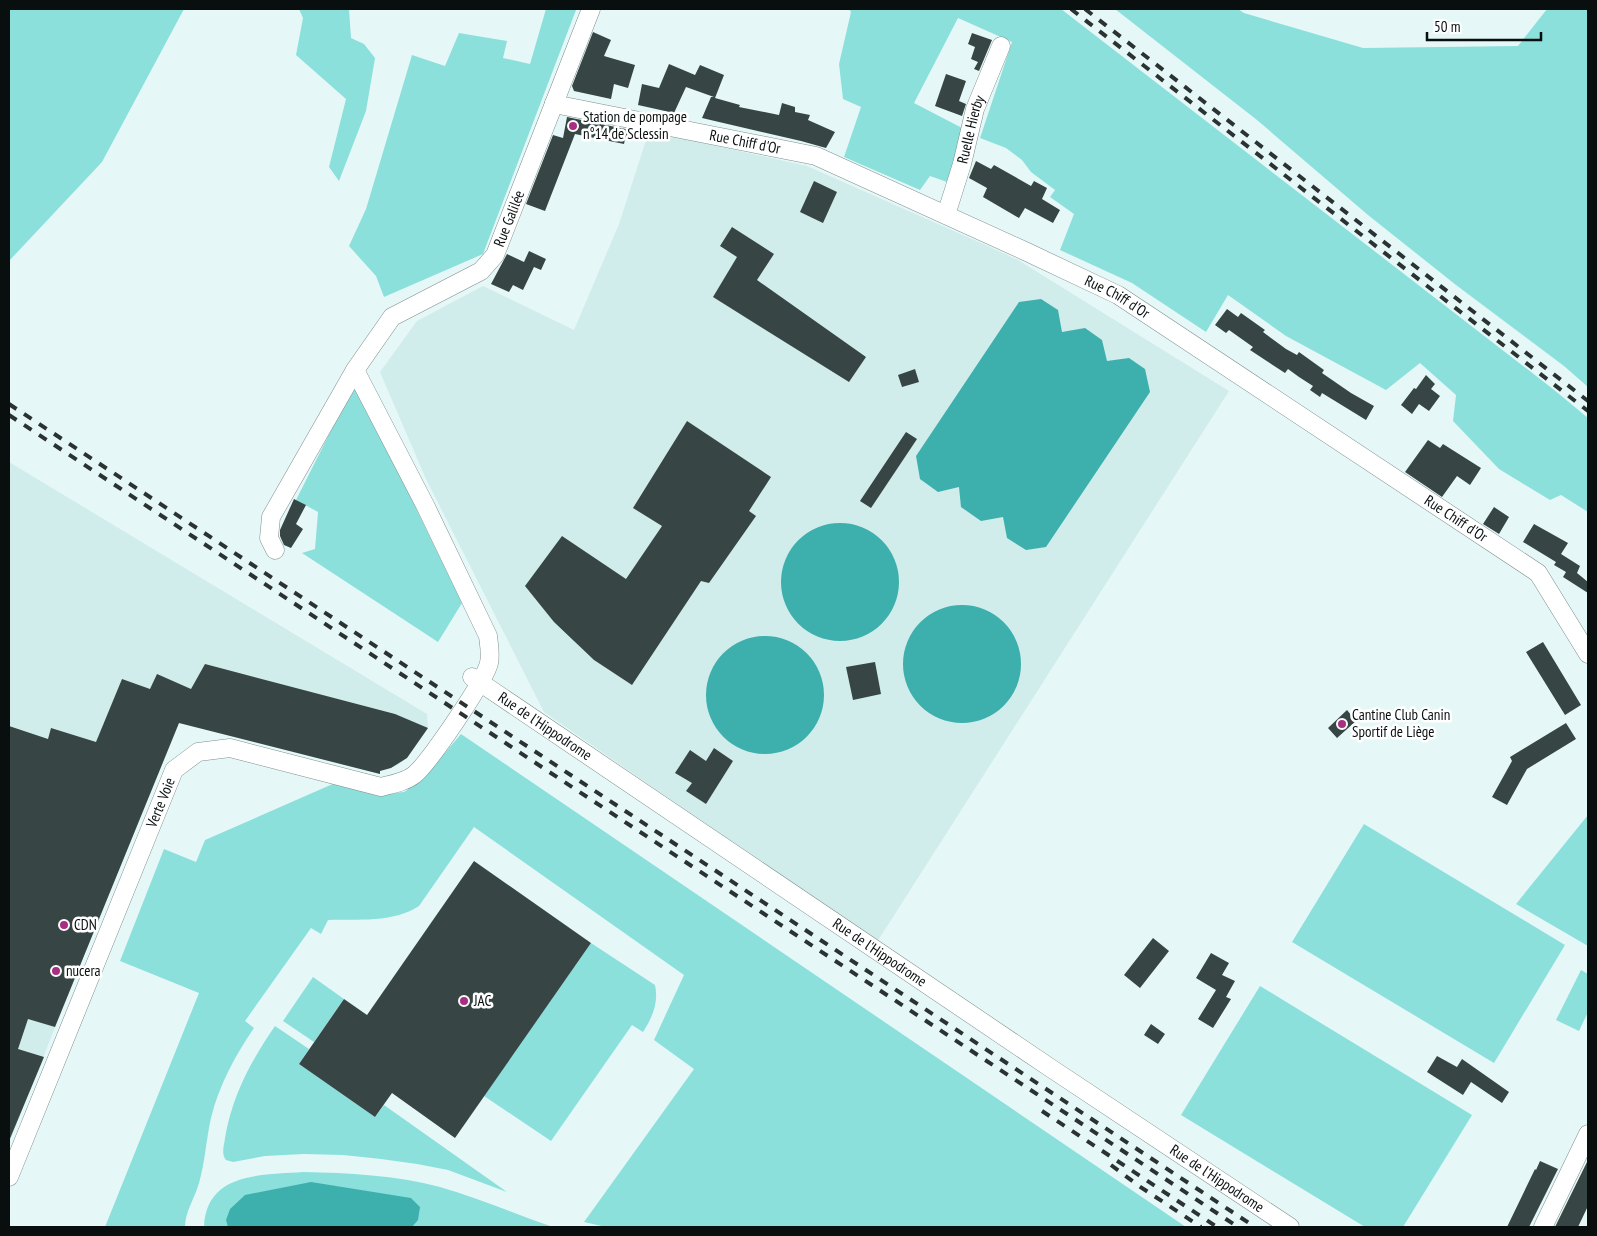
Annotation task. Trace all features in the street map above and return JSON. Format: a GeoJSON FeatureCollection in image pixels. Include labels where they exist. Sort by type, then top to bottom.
{"type":"FeatureCollection","features":[{"type":"Feature","properties":{"kind":"street","name":"Rue Galilée"},"geometry":{"type":"LineString","coordinates":[[275,550],[269,538],[271,517],[355,370],[392,317],[481,271],[496,255],[591,9]]}},
{"type":"Feature","properties":{"kind":"street","name":"Ruelle Hierby"},"geometry":{"type":"LineString","coordinates":[[946,215],[962,164],[975,109],[1001,46]]}},
{"type":"Feature","properties":{"kind":"street","name":"Rue Chiff d'Or"},"geometry":{"type":"LineString","coordinates":[[554,103],[816,156],[1118,295],[1538,573],[1588,654]]}},
{"type":"Feature","properties":{"kind":"street"},"geometry":{"type":"LineString","coordinates":[[355,370],[426,507],[488,636],[489,664],[476,680]]}},
{"type":"Feature","properties":{"kind":"street","name":"Verte Voie"},"geometry":{"type":"LineString","coordinates":[[9,1177],[174,770],[198,752],[230,748],[381,787],[398,783],[414,775],[433,752],[476,680]]}},
{"type":"Feature","properties":{"kind":"street","name":"Rue de l'Hippodrome"},"geometry":{"type":"LineString","coordinates":[[476,680],[1049,1067],[1290,1227]]}},
{"type":"Feature","properties":{"kind":"street"},"geometry":{"type":"LineString","coordinates":[[1543,1227],[1588,1134]]}},
{"type":"Feature","properties":{"kind":"shaded area"},"geometry":{"type":"Polygon","coordinates":[[[9,9],[184,9],[102,162],[9,261],[9,9]]]}},
{"type":"Feature","properties":{"kind":"shaded area"},"geometry":{"type":"Polygon","coordinates":[[[299,9],[349,9],[351,38],[364,44],[375,58],[366,111],[339,181],[329,167],[346,99],[296,55],[303,18],[299,9]]]}},
{"type":"Feature","properties":{"kind":"shaded area"},"geometry":{"type":"Polygon","coordinates":[[[546,9],[576,10],[483,254],[384,297],[376,276],[349,246],[366,209],[412,55],[445,66],[459,33],[507,41],[503,58],[530,64],[546,9]]]}},
{"type":"Feature","properties":{"kind":"shaded area"},"geometry":{"type":"Polygon","coordinates":[[[849,9],[1061,9],[1588,418],[1588,512],[1561,495],[1550,500],[1499,469],[1453,421],[1456,395],[1420,363],[1386,390],[1286,336],[1228,295],[1206,332],[1132,283],[1060,250],[1074,214],[1050,197],[1055,190],[1031,172],[1022,160],[1006,148],[980,138],[1012,42],[958,18],[914,103],[964,129],[947,182],[930,176],[920,190],[844,157],[861,107],[843,99],[839,64],[851,12],[849,9]]]}},
{"type":"Feature","properties":{"kind":"shaded area"},"geometry":{"type":"Polygon","coordinates":[[[1115,9],[1238,9],[1244,13],[1363,48],[1518,46],[1547,9],[1588,9],[1588,387],[1564,366],[1456,285],[1368,215],[1257,120],[1115,9]]]}},
{"type":"Feature","properties":{"kind":"shaded area"},"geometry":{"type":"Polygon","coordinates":[[[649,131],[807,166],[990,247],[1018,260],[1229,391],[877,942],[544,712],[426,479],[380,372],[417,321],[483,286],[574,330],[619,224],[649,131]]]}},
{"type":"Feature","properties":{"kind":"shaded area"},"geometry":{"type":"Polygon","coordinates":[[[1041,299],[1058,310],[1062,332],[1085,328],[1102,340],[1107,361],[1129,358],[1145,369],[1150,392],[1046,547],[1026,550],[1007,538],[1003,517],[981,521],[961,507],[959,487],[938,492],[920,479],[916,456],[1019,302],[1041,299]]]}},
{"type":"Feature","properties":{"kind":"shaded area"},"geometry":{"type":"Polygon","coordinates":[[[355,383],[462,603],[438,642],[302,553],[315,549],[318,512],[296,500],[355,383]]]}},
{"type":"Feature","properties":{"kind":"shaded area"},"geometry":{"type":"Polygon","coordinates":[[[9,462],[427,714],[428,728],[407,758],[398,765],[380,771],[380,774],[179,723],[9,1143],[9,462]]]}},
{"type":"Feature","properties":{"kind":"shaded area"},"geometry":{"type":"Polygon","coordinates":[[[840,523],[863,528],[882,540],[894,559],[899,582],[894,605],[882,624],[863,636],[840,641],[817,636],[798,624],[786,605],[781,582],[786,559],[798,540],[817,528],[840,523]]]}},
{"type":"Feature","properties":{"kind":"shaded area"},"geometry":{"type":"Polygon","coordinates":[[[962,605],[985,610],[1004,622],[1016,641],[1021,664],[1016,687],[1004,706],[985,718],[962,723],[939,718],[920,706],[908,687],[903,664],[908,641],[920,622],[939,610],[962,605]]]}},
{"type":"Feature","properties":{"kind":"shaded area"},"geometry":{"type":"Polygon","coordinates":[[[765,636],[788,641],[807,653],[819,672],[824,695],[819,718],[807,737],[788,749],[765,754],[742,749],[723,737],[711,718],[706,695],[711,672],[723,653],[742,641],[765,636]]]}},
{"type":"Feature","properties":{"kind":"shaded area"},"geometry":{"type":"Polygon","coordinates":[[[461,734],[1186,1227],[606,1227],[584,1222],[694,1069],[654,1040],[684,975],[474,827],[419,906],[387,918],[328,920],[321,934],[311,928],[245,1021],[254,1028],[234,1060],[218,1094],[211,1118],[201,1175],[188,1210],[185,1227],[105,1227],[199,993],[120,961],[164,849],[196,862],[205,840],[335,783],[380,794],[404,792],[420,782],[461,734]]]}},
{"type":"Feature","properties":{"kind":"shaded area"},"geometry":{"type":"Polygon","coordinates":[[[1588,815],[1588,946],[1516,904],[1588,815]]]}},
{"type":"Feature","properties":{"kind":"shaded area"},"geometry":{"type":"Polygon","coordinates":[[[1364,824],[1565,945],[1494,1063],[1292,942],[1364,824]]]}},
{"type":"Feature","properties":{"kind":"shaded area"},"geometry":{"type":"Polygon","coordinates":[[[591,943],[655,985],[655,1004],[652,1016],[643,1032],[632,1025],[551,1141],[484,1096],[591,943]]]}},
{"type":"Feature","properties":{"kind":"shaded area"},"geometry":{"type":"Polygon","coordinates":[[[1581,970],[1588,974],[1588,1012],[1579,1031],[1556,1020],[1581,970]]]}},
{"type":"Feature","properties":{"kind":"shaded area"},"geometry":{"type":"Polygon","coordinates":[[[313,977],[344,999],[314,1042],[283,1021],[313,977]]]}},
{"type":"Feature","properties":{"kind":"shaded area"},"geometry":{"type":"Polygon","coordinates":[[[1260,986],[1472,1115],[1403,1227],[1365,1227],[1181,1115],[1260,986]]]}},
{"type":"Feature","properties":{"kind":"shaded area"},"geometry":{"type":"Polygon","coordinates":[[[275,1026],[309,1049],[299,1064],[375,1117],[384,1105],[507,1192],[448,1170],[381,1159],[343,1155],[304,1154],[265,1156],[233,1162],[226,1160],[223,1153],[232,1108],[250,1066],[275,1026]]]}},
{"type":"Feature","properties":{"kind":"shaded area"},"geometry":{"type":"Polygon","coordinates":[[[303,1172],[372,1175],[423,1183],[469,1196],[553,1227],[204,1227],[207,1209],[215,1196],[225,1186],[254,1176],[303,1172]]]}},
{"type":"Feature","properties":{"kind":"shaded area"},"geometry":{"type":"Polygon","coordinates":[[[311,1182],[411,1198],[420,1207],[418,1220],[412,1227],[228,1227],[226,1220],[230,1209],[245,1195],[311,1182]]]}},
{"type":"Feature","properties":{"kind":"building"},"geometry":{"type":"Polygon","coordinates":[[[593,32],[611,40],[604,56],[635,65],[628,88],[614,84],[611,99],[574,91],[572,86],[593,32]]]}},
{"type":"Feature","properties":{"kind":"building"},"geometry":{"type":"Polygon","coordinates":[[[972,33],[992,40],[979,71],[974,69],[978,62],[971,59],[975,47],[968,44],[972,33]]]}},
{"type":"Feature","properties":{"kind":"building"},"geometry":{"type":"Polygon","coordinates":[[[669,64],[695,75],[700,65],[724,75],[715,98],[740,105],[739,107],[779,115],[782,103],[795,107],[795,112],[810,115],[808,120],[835,132],[826,148],[702,118],[711,97],[714,97],[686,87],[674,113],[638,105],[642,84],[659,88],[669,64]]]}},
{"type":"Feature","properties":{"kind":"building"},"geometry":{"type":"Polygon","coordinates":[[[946,74],[966,81],[959,101],[966,104],[962,116],[935,106],[946,74]]]}},
{"type":"Feature","properties":{"kind":"building"},"geometry":{"type":"Polygon","coordinates":[[[567,117],[635,131],[632,141],[625,139],[624,144],[575,134],[545,211],[526,204],[553,135],[563,138],[567,117]]]}},
{"type":"Feature","properties":{"kind":"building"},"geometry":{"type":"Polygon","coordinates":[[[976,161],[991,169],[994,165],[1031,186],[1034,181],[1047,188],[1042,199],[1060,210],[1053,223],[1025,208],[1019,218],[983,197],[987,188],[969,178],[976,161]]]}},
{"type":"Feature","properties":{"kind":"building"},"geometry":{"type":"Polygon","coordinates":[[[814,181],[837,192],[823,223],[800,212],[814,181]]]}},
{"type":"Feature","properties":{"kind":"building"},"geometry":{"type":"Polygon","coordinates":[[[732,227],[774,254],[757,280],[866,357],[849,382],[713,297],[737,257],[720,246],[732,227]]]}},
{"type":"Feature","properties":{"kind":"building"},"geometry":{"type":"Polygon","coordinates":[[[529,251],[546,259],[541,270],[534,267],[523,290],[513,285],[509,292],[491,284],[507,254],[524,262],[529,251]]]}},
{"type":"Feature","properties":{"kind":"building"},"geometry":{"type":"Polygon","coordinates":[[[1227,309],[1238,317],[1241,313],[1265,330],[1263,332],[1286,349],[1297,355],[1299,352],[1324,370],[1322,373],[1374,406],[1366,420],[1322,393],[1320,397],[1310,390],[1313,386],[1288,369],[1285,373],[1250,350],[1253,347],[1229,330],[1226,333],[1215,325],[1227,309]]]}},
{"type":"Feature","properties":{"kind":"building"},"geometry":{"type":"Polygon","coordinates":[[[915,369],[919,382],[902,387],[898,375],[915,369]]]}},
{"type":"Feature","properties":{"kind":"building"},"geometry":{"type":"Polygon","coordinates":[[[1426,375],[1435,384],[1431,389],[1440,396],[1429,411],[1419,404],[1412,414],[1401,405],[1426,375]]]}},
{"type":"Feature","properties":{"kind":"building"},"geometry":{"type":"Polygon","coordinates":[[[687,421],[771,477],[749,511],[756,516],[709,583],[701,581],[632,685],[594,660],[554,622],[525,586],[562,536],[626,579],[662,526],[633,508],[687,421]]]}},
{"type":"Feature","properties":{"kind":"building"},"geometry":{"type":"Polygon","coordinates":[[[906,432],[917,439],[871,508],[860,501],[906,432]]]}},
{"type":"Feature","properties":{"kind":"building"},"geometry":{"type":"Polygon","coordinates":[[[1428,440],[1440,448],[1443,444],[1481,468],[1470,485],[1457,476],[1442,497],[1405,472],[1428,440]]]}},
{"type":"Feature","properties":{"kind":"building"},"geometry":{"type":"Polygon","coordinates":[[[294,499],[306,505],[296,524],[303,529],[291,548],[284,545],[280,536],[280,530],[294,499]]]}},
{"type":"Feature","properties":{"kind":"building"},"geometry":{"type":"Polygon","coordinates":[[[1494,507],[1509,517],[1499,534],[1483,524],[1494,507]]]}},
{"type":"Feature","properties":{"kind":"building"},"geometry":{"type":"Polygon","coordinates":[[[1534,524],[1568,543],[1561,554],[1580,566],[1577,573],[1588,582],[1588,593],[1563,577],[1566,572],[1554,565],[1556,562],[1523,542],[1534,524]]]}},
{"type":"Feature","properties":{"kind":"building"},"geometry":{"type":"Polygon","coordinates":[[[1543,642],[1581,705],[1565,715],[1526,652],[1543,642]]]}},
{"type":"Feature","properties":{"kind":"building"},"geometry":{"type":"Polygon","coordinates":[[[875,662],[881,694],[853,700],[846,667],[875,662]]]}},
{"type":"Feature","properties":{"kind":"building"},"geometry":{"type":"Polygon","coordinates":[[[205,664],[395,714],[428,728],[407,758],[391,768],[380,771],[380,774],[179,723],[55,1027],[28,1019],[18,1049],[44,1057],[9,1141],[9,726],[48,739],[51,728],[96,742],[122,679],[150,689],[157,674],[191,689],[205,664]]]}},
{"type":"Feature","properties":{"kind":"building","name":"Cantine Club Canin Sportif de Liège"},"geometry":{"type":"Polygon","coordinates":[[[1347,710],[1356,721],[1337,738],[1328,728],[1347,710]]]}},
{"type":"Feature","properties":{"kind":"building"},"geometry":{"type":"Polygon","coordinates":[[[1566,723],[1576,739],[1527,769],[1507,805],[1492,797],[1512,761],[1510,757],[1566,723]]]}},
{"type":"Feature","properties":{"kind":"building"},"geometry":{"type":"Polygon","coordinates":[[[714,748],[733,761],[706,804],[686,791],[692,783],[675,773],[690,750],[706,761],[714,748]]]}},
{"type":"Feature","properties":{"kind":"building","name":"JAC"},"geometry":{"type":"Polygon","coordinates":[[[474,861],[591,943],[455,1138],[392,1093],[375,1117],[299,1064],[344,999],[367,1015],[474,861]]]}},
{"type":"Feature","properties":{"kind":"building"},"geometry":{"type":"Polygon","coordinates":[[[1153,938],[1169,951],[1140,988],[1124,975],[1153,938]]]}},
{"type":"Feature","properties":{"kind":"building"},"geometry":{"type":"Polygon","coordinates":[[[1211,953],[1229,963],[1222,975],[1235,981],[1226,997],[1231,999],[1213,1028],[1198,1019],[1216,990],[1196,978],[1211,953]]]}},
{"type":"Feature","properties":{"kind":"building"},"geometry":{"type":"Polygon","coordinates":[[[1151,1024],[1165,1034],[1158,1044],[1144,1035],[1151,1024]]]}},
{"type":"Feature","properties":{"kind":"building"},"geometry":{"type":"Polygon","coordinates":[[[1437,1056],[1457,1067],[1462,1059],[1509,1092],[1502,1103],[1471,1082],[1463,1095],[1427,1072],[1437,1056]]]}},
{"type":"Feature","properties":{"kind":"building"},"geometry":{"type":"Polygon","coordinates":[[[1588,1160],[1588,1206],[1578,1227],[1555,1227],[1588,1160]]]}},
{"type":"Feature","properties":{"kind":"building"},"geometry":{"type":"Polygon","coordinates":[[[1540,1161],[1558,1169],[1529,1227],[1507,1227],[1535,1169],[1540,1161]]]}},
{"type":"Feature","properties":{"kind":"railway"},"geometry":{"type":"LineString","coordinates":[[1071,9],[1588,411]]}},
{"type":"Feature","properties":{"kind":"railway"},"geometry":{"type":"LineString","coordinates":[[1085,9],[1588,401]]}},
{"type":"Feature","properties":{"kind":"railway"},"geometry":{"type":"LineString","coordinates":[[9,404],[1255,1227]]}},
{"type":"Feature","properties":{"kind":"railway"},"geometry":{"type":"LineString","coordinates":[[9,415],[1238,1227]]}},
{"type":"Feature","properties":{"kind":"railway"},"geometry":{"type":"LineString","coordinates":[[1042,1111],[1217,1227]]}},
{"type":"Feature","properties":{"kind":"railway"},"geometry":{"type":"LineString","coordinates":[[1111,1165],[1201,1227]]}},
{"type":"Feature","properties":{"kind":"place","name":"Station de pompage n°14 de Sclessin"},"geometry":{"type":"Point","coordinates":[573,126]}},
{"type":"Feature","properties":{"kind":"place","name":"Cantine Club Canin Sportif de Liège"},"geometry":{"type":"Point","coordinates":[1342,724]}},
{"type":"Feature","properties":{"kind":"place","name":"CDN"},"geometry":{"type":"Point","coordinates":[64,925]}},
{"type":"Feature","properties":{"kind":"place","name":"nucera"},"geometry":{"type":"Point","coordinates":[56,971]}},
{"type":"Feature","properties":{"kind":"place","name":"JAC"},"geometry":{"type":"Point","coordinates":[464,1001]}}]}
